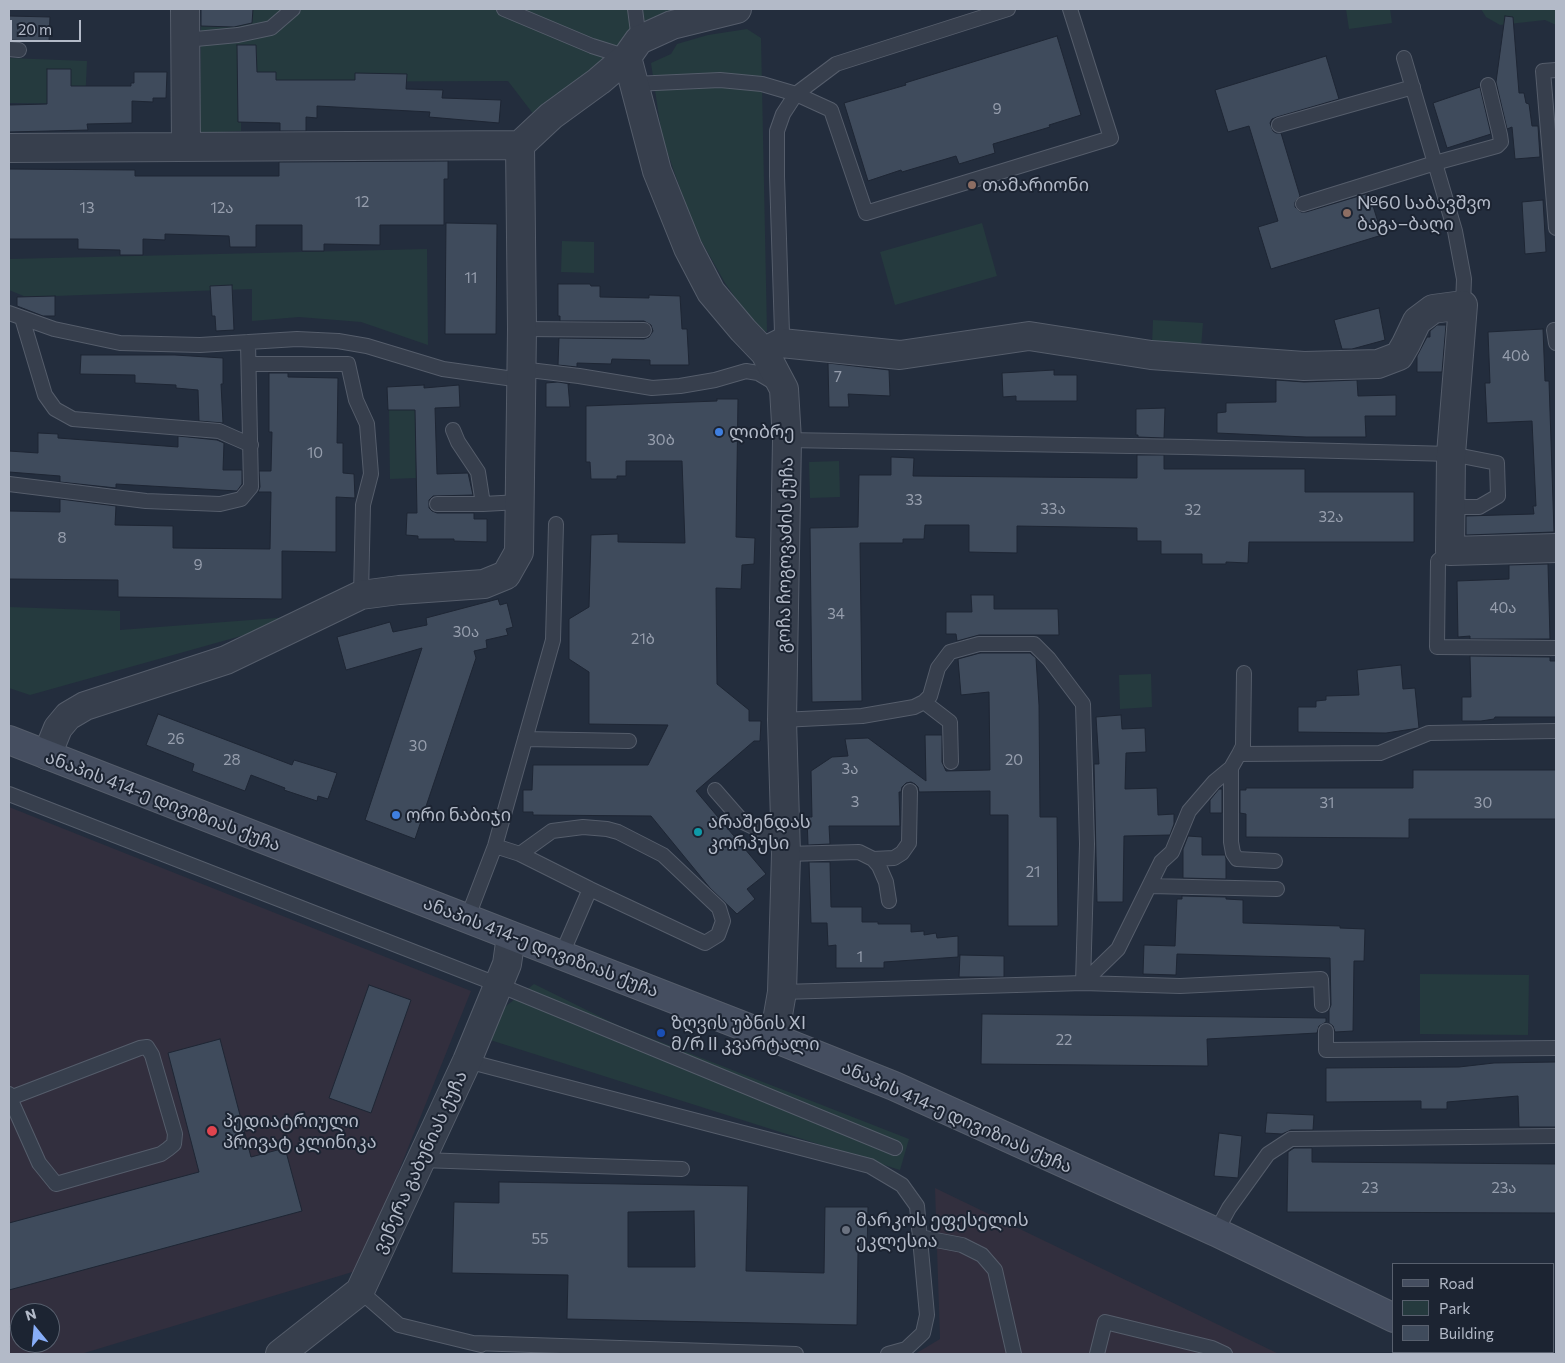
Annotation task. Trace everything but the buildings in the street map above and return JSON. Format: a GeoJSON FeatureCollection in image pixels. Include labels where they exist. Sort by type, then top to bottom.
{"type":"FeatureCollection","features":[{"type":"Feature","properties":{"kind":"main road","name":"ანაპის 414-ე დივიზიას ქუჩა"},"geometry":{"type":"LineString","coordinates":[[9,740],[894,1086],[1216,1232],[1392,1317]]}},
{"type":"Feature","properties":{"kind":"street"},"geometry":{"type":"LineString","coordinates":[[186,9],[186,146]]}},
{"type":"Feature","properties":{"kind":"street"},"geometry":{"type":"LineString","coordinates":[[9,148],[520,145],[551,116],[591,87],[633,48],[672,25],[737,9]]}},
{"type":"Feature","properties":{"kind":"street","name":"გოჩა ჩოგოვაძის ქუჩა"},"geometry":{"type":"LineString","coordinates":[[633,48],[634,84],[657,171],[688,248],[711,292],[743,330],[773,348],[784,389],[787,440],[782,720],[786,844],[782,992],[774,1038]]}},
{"type":"Feature","properties":{"kind":"street"},"geometry":{"type":"LineString","coordinates":[[47,755],[58,728],[68,716],[85,706],[226,660],[361,595],[399,590],[484,584],[506,575],[519,552],[522,374],[520,145]]}},
{"type":"Feature","properties":{"kind":"street"},"geometry":{"type":"LineString","coordinates":[[773,348],[900,356],[1030,336],[1151,356],[1304,366],[1378,364],[1399,356],[1418,321],[1434,309],[1463,305],[1450,454],[1450,550],[1556,548]]}},
{"type":"Feature","properties":{"kind":"street","name":"ვენერა გაბუნიას ქუჩა"},"geometry":{"type":"LineString","coordinates":[[280,1354],[360,1291],[467,1061],[507,964],[511,936]]}},
{"type":"Feature","properties":{"kind":"lane"},"geometry":{"type":"LineString","coordinates":[[185,40],[238,35],[271,28],[293,9]]}},
{"type":"Feature","properties":{"kind":"lane"},"geometry":{"type":"LineString","coordinates":[[504,9],[592,46],[633,48],[635,9]]}},
{"type":"Feature","properties":{"kind":"lane"},"geometry":{"type":"LineString","coordinates":[[773,348],[782,323],[777,176],[778,131],[783,114],[796,94],[836,64],[1008,9]]}},
{"type":"Feature","properties":{"kind":"lane"},"geometry":{"type":"LineString","coordinates":[[634,84],[720,80],[762,84],[796,94],[831,110],[866,213],[1111,138],[1070,9]]}},
{"type":"Feature","properties":{"kind":"lane"},"geometry":{"type":"LineString","coordinates":[[1404,58],[1455,231],[1464,279],[1463,305]]}},
{"type":"Feature","properties":{"kind":"lane"},"geometry":{"type":"LineString","coordinates":[[1556,70],[1543,70],[1556,228]]}},
{"type":"Feature","properties":{"kind":"lane"},"geometry":{"type":"LineString","coordinates":[[1303,204],[1497,146],[1501,142],[1488,85]]}},
{"type":"Feature","properties":{"kind":"lane"},"geometry":{"type":"LineString","coordinates":[[1279,125],[1413,87]]}},
{"type":"Feature","properties":{"kind":"lane"},"geometry":{"type":"LineString","coordinates":[[15,316],[54,329],[120,343],[200,345],[297,339],[338,341],[367,346],[443,368],[579,376],[652,388],[689,385],[746,371],[758,373],[784,389]]}},
{"type":"Feature","properties":{"kind":"lane"},"geometry":{"type":"LineString","coordinates":[[15,316],[45,395],[55,409],[73,419],[219,431],[251,445]]}},
{"type":"Feature","properties":{"kind":"lane"},"geometry":{"type":"LineString","coordinates":[[522,329],[644,330]]}},
{"type":"Feature","properties":{"kind":"lane"},"geometry":{"type":"LineString","coordinates":[[9,484],[146,501],[220,504],[241,499],[251,487],[248,342]]}},
{"type":"Feature","properties":{"kind":"lane"},"geometry":{"type":"LineString","coordinates":[[249,364],[348,364],[356,400],[367,424],[371,474],[363,505],[361,595]]}},
{"type":"Feature","properties":{"kind":"lane"},"geometry":{"type":"LineString","coordinates":[[453,430],[458,442],[478,472],[483,504]]}},
{"type":"Feature","properties":{"kind":"lane"},"geometry":{"type":"LineString","coordinates":[[787,440],[1450,454],[1497,463],[1498,496],[1479,507],[1450,507]]}},
{"type":"Feature","properties":{"kind":"lane"},"geometry":{"type":"LineString","coordinates":[[437,504],[520,502]]}},
{"type":"Feature","properties":{"kind":"lane"},"geometry":{"type":"LineString","coordinates":[[467,919],[495,846],[553,640],[556,524]]}},
{"type":"Feature","properties":{"kind":"lane"},"geometry":{"type":"LineString","coordinates":[[1450,550],[1438,561],[1437,647],[1556,648]]}},
{"type":"Feature","properties":{"kind":"lane"},"geometry":{"type":"LineString","coordinates":[[782,720],[862,716],[914,707],[924,702],[930,696],[938,668],[950,652],[979,644],[1034,644],[1050,659],[1083,704],[1087,844],[1083,983]]}},
{"type":"Feature","properties":{"kind":"lane"},"geometry":{"type":"LineString","coordinates":[[1083,983],[1118,949],[1161,862],[1172,852],[1189,811],[1214,782],[1231,768],[1239,754],[1243,746],[1244,673]]}},
{"type":"Feature","properties":{"kind":"lane"},"geometry":{"type":"LineString","coordinates":[[924,702],[950,722],[951,762]]}},
{"type":"Feature","properties":{"kind":"lane"},"geometry":{"type":"LineString","coordinates":[[1239,754],[1380,754],[1429,733],[1556,731]]}},
{"type":"Feature","properties":{"kind":"lane"},"geometry":{"type":"LineString","coordinates":[[525,740],[629,741]]}},
{"type":"Feature","properties":{"kind":"lane"},"geometry":{"type":"LineString","coordinates":[[1231,768],[1231,842],[1233,853],[1237,859],[1275,861]]}},
{"type":"Feature","properties":{"kind":"lane"},"geometry":{"type":"LineString","coordinates":[[715,790],[743,822],[786,844],[858,852],[873,859],[879,866],[886,882],[889,901]]}},
{"type":"Feature","properties":{"kind":"lane"},"geometry":{"type":"LineString","coordinates":[[873,859],[894,858],[902,853],[909,843],[910,791]]}},
{"type":"Feature","properties":{"kind":"lane"},"geometry":{"type":"LineString","coordinates":[[9,794],[499,985],[896,1148]]}},
{"type":"Feature","properties":{"kind":"lane"},"geometry":{"type":"LineString","coordinates":[[495,846],[520,854],[705,943],[718,935],[723,921],[719,908],[663,854],[618,832],[583,827],[552,831],[520,854]]}},
{"type":"Feature","properties":{"kind":"lane"},"geometry":{"type":"LineString","coordinates":[[1150,886],[1277,889]]}},
{"type":"Feature","properties":{"kind":"lane"},"geometry":{"type":"LineString","coordinates":[[561,956],[590,889]]}},
{"type":"Feature","properties":{"kind":"lane"},"geometry":{"type":"LineString","coordinates":[[782,992],[1083,983],[1180,986],[1321,979],[1322,1005]]}},
{"type":"Feature","properties":{"kind":"lane"},"geometry":{"type":"LineString","coordinates":[[1326,1030],[1326,1050],[1556,1048]]}},
{"type":"Feature","properties":{"kind":"lane"},"geometry":{"type":"LineString","coordinates":[[147,1047],[152,1055],[175,1134],[174,1144],[161,1154],[56,1184],[39,1164],[9,1096],[147,1047]]}},
{"type":"Feature","properties":{"kind":"lane"},"geometry":{"type":"LineString","coordinates":[[467,1061],[870,1166],[902,1185],[917,1206],[927,1315],[924,1333],[906,1349],[888,1354]]}},
{"type":"Feature","properties":{"kind":"lane"},"geometry":{"type":"LineString","coordinates":[[1216,1232],[1229,1208],[1268,1154],[1291,1139],[1556,1136]]}},
{"type":"Feature","properties":{"kind":"lane"},"geometry":{"type":"LineString","coordinates":[[420,1160],[682,1169]]}},
{"type":"Feature","properties":{"kind":"lane"},"geometry":{"type":"LineString","coordinates":[[920,1237],[962,1245],[982,1255],[995,1270],[1014,1354]]}},
{"type":"Feature","properties":{"kind":"lane"},"geometry":{"type":"LineString","coordinates":[[360,1291],[399,1326],[523,1354]]}},
{"type":"Feature","properties":{"kind":"lane"},"geometry":{"type":"LineString","coordinates":[[1098,1354],[1105,1322],[1212,1348],[1225,1354]]}},
{"type":"Feature","properties":{"kind":"lane"},"geometry":{"type":"LineString","coordinates":[[473,1343],[796,1354]]}},
{"type":"Feature","properties":{"kind":"shaded area","name":"პედიატრიული პრივატ კლინიკა"},"geometry":{"type":"Polygon","coordinates":[[[9,807],[471,991],[359,1270],[81,1354],[9,1354],[9,807]]]}},
{"type":"Feature","properties":{"kind":"shaded area"},"geometry":{"type":"Polygon","coordinates":[[[935,1188],[1279,1354],[915,1354],[940,1339],[935,1188]]]}},
{"type":"Feature","properties":{"kind":"green space"},"geometry":{"type":"Polygon","coordinates":[[[201,9],[692,9],[534,115],[508,81],[241,82],[241,131],[200,133],[201,9]]]}},
{"type":"Feature","properties":{"kind":"green space"},"geometry":{"type":"Polygon","coordinates":[[[1346,9],[1390,9],[1392,23],[1349,29],[1346,9]]]}},
{"type":"Feature","properties":{"kind":"green space"},"geometry":{"type":"Polygon","coordinates":[[[1481,9],[1556,9],[1556,25],[1545,20],[1500,25],[1486,17],[1481,9]]]}},
{"type":"Feature","properties":{"kind":"green space"},"geometry":{"type":"Polygon","coordinates":[[[747,29],[761,38],[767,332],[756,327],[725,283],[694,228],[662,137],[651,63],[671,54],[677,44],[708,35],[747,29]]]}},
{"type":"Feature","properties":{"kind":"green space"},"geometry":{"type":"Polygon","coordinates":[[[9,58],[87,61],[85,104],[9,103],[9,58]]]}},
{"type":"Feature","properties":{"kind":"green space"},"geometry":{"type":"Polygon","coordinates":[[[982,223],[997,276],[895,305],[880,252],[982,223]]]}},
{"type":"Feature","properties":{"kind":"green space"},"geometry":{"type":"Polygon","coordinates":[[[562,241],[594,242],[594,273],[561,272],[562,241]]]}},
{"type":"Feature","properties":{"kind":"green space"},"geometry":{"type":"Polygon","coordinates":[[[427,249],[428,345],[361,322],[299,317],[252,321],[252,289],[26,297],[9,290],[9,259],[427,249]]]}},
{"type":"Feature","properties":{"kind":"green space"},"geometry":{"type":"Polygon","coordinates":[[[1153,320],[1203,323],[1201,348],[1152,345],[1153,320]]]}},
{"type":"Feature","properties":{"kind":"green space"},"geometry":{"type":"Polygon","coordinates":[[[389,410],[415,410],[416,478],[390,479],[389,410]]]}},
{"type":"Feature","properties":{"kind":"green space"},"geometry":{"type":"Polygon","coordinates":[[[839,461],[840,497],[810,498],[809,462],[839,461]]]}},
{"type":"Feature","properties":{"kind":"green space"},"geometry":{"type":"Polygon","coordinates":[[[9,607],[120,611],[120,630],[316,615],[30,695],[9,688],[9,607]]]}},
{"type":"Feature","properties":{"kind":"green space"},"geometry":{"type":"Polygon","coordinates":[[[1151,674],[1152,707],[1120,709],[1119,675],[1151,674]]]}},
{"type":"Feature","properties":{"kind":"green space"},"geometry":{"type":"Polygon","coordinates":[[[1420,974],[1529,975],[1528,1035],[1420,1034],[1420,974]]]}},
{"type":"Feature","properties":{"kind":"green space"},"geometry":{"type":"Polygon","coordinates":[[[534,984],[617,1025],[909,1139],[900,1170],[487,1039],[496,1014],[534,984]]]}},
{"type":"Feature","properties":{"kind":"place","name":"თამარიონი"},"geometry":{"type":"Point","coordinates":[972,185]}},
{"type":"Feature","properties":{"kind":"place","name":"№60 საბავშვო ბაგა–ბაღი"},"geometry":{"type":"Point","coordinates":[1347,213]}},
{"type":"Feature","properties":{"kind":"place","name":"ლიბრე"},"geometry":{"type":"Point","coordinates":[719,432]}},
{"type":"Feature","properties":{"kind":"place","name":"ორი ნაბიჯი"},"geometry":{"type":"Point","coordinates":[396,815]}},
{"type":"Feature","properties":{"kind":"place","name":"არაშენდას კორპუსი"},"geometry":{"type":"Point","coordinates":[698,832]}},
{"type":"Feature","properties":{"kind":"place","name":"ზღვის უბნის XI მ/რ II კვარტალი"},"geometry":{"type":"Point","coordinates":[661,1033]}},
{"type":"Feature","properties":{"kind":"place","name":"პედიატრიული პრივატ კლინიკა"},"geometry":{"type":"Point","coordinates":[212,1131]}},
{"type":"Feature","properties":{"kind":"place","name":"მარკოს ეფესელის ეკლესია"},"geometry":{"type":"Point","coordinates":[846,1230]}}]}
